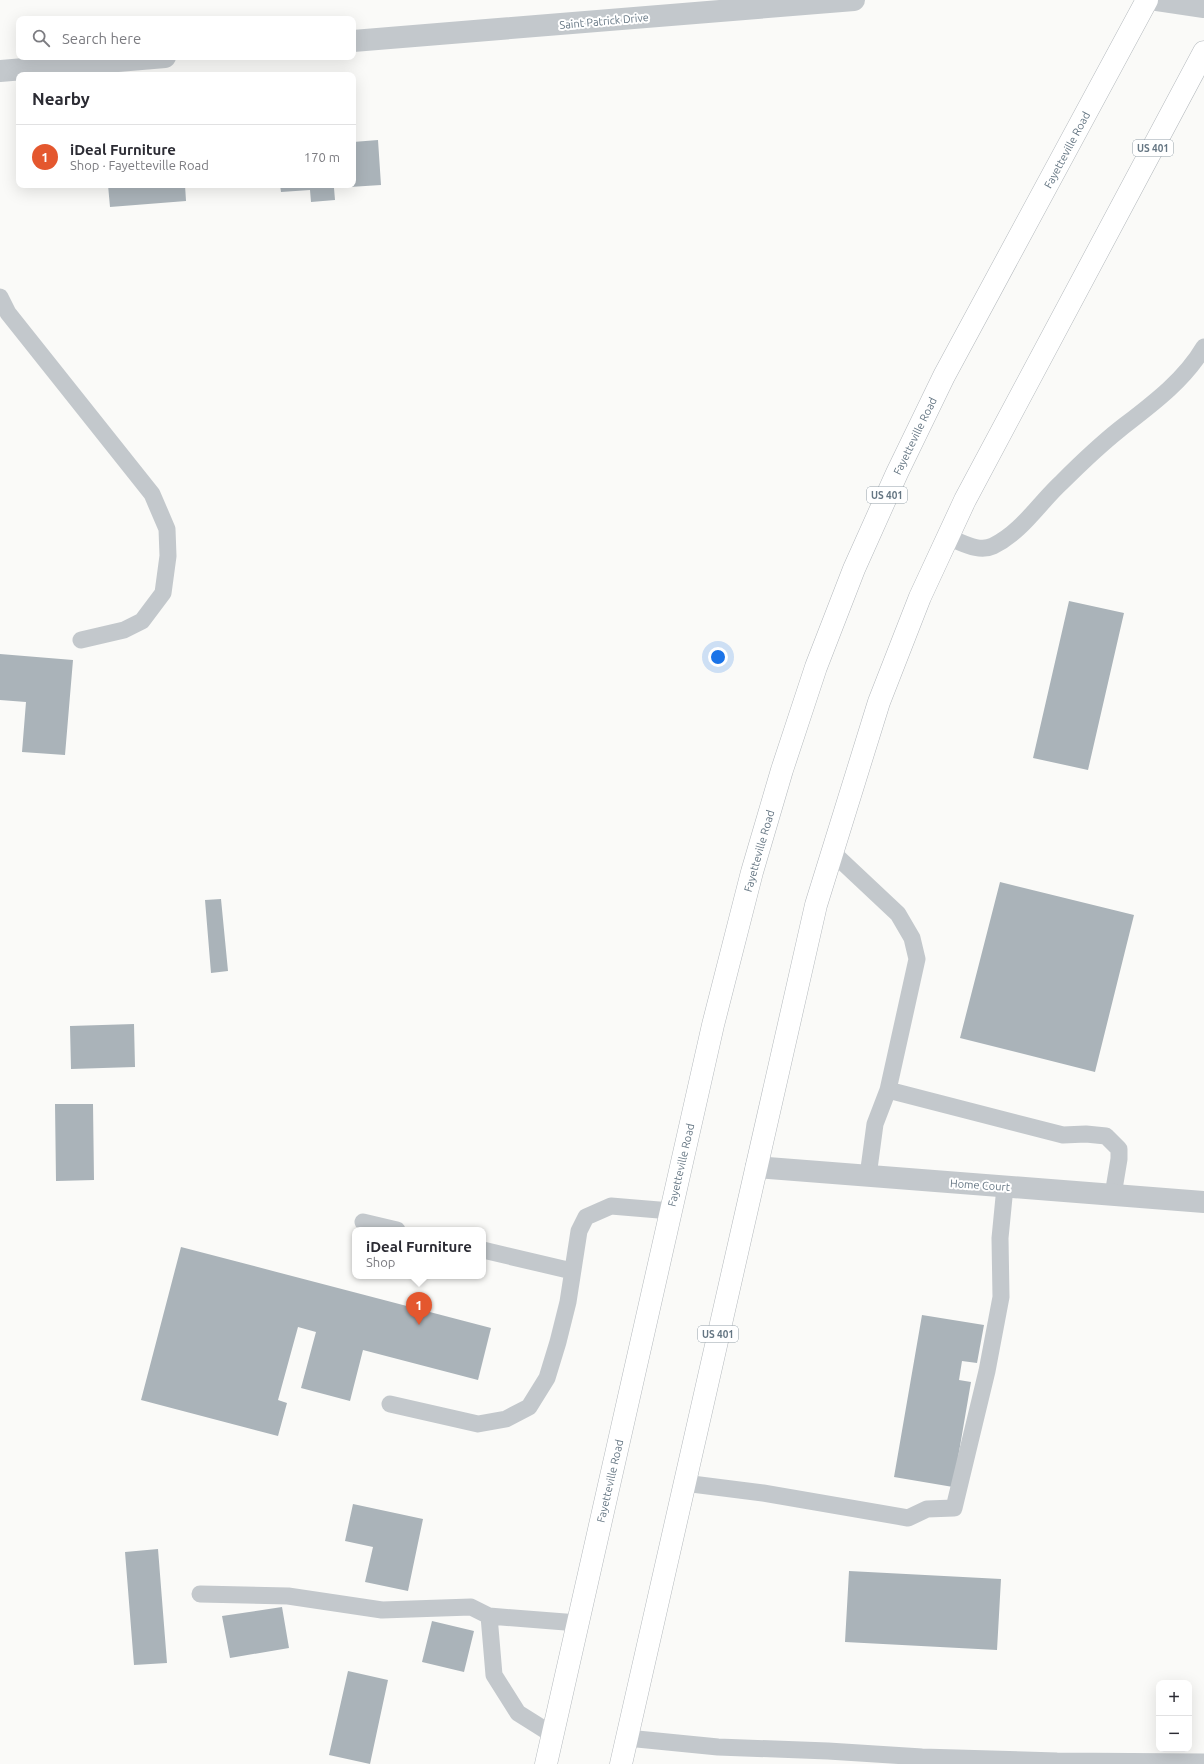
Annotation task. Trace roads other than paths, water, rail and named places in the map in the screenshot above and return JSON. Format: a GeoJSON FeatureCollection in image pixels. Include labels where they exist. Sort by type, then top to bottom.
{"type":"FeatureCollection","features":[{"type":"Feature","properties":{"kind":"highway","name":"Fayetteville Road"},"geometry":{"type":"LineString","coordinates":[[546,1764],[713,1025],[757,857],[784,762],[816,667],[852,576],[897,472],[944,376],[1147,0]]}},
{"type":"Feature","properties":{"kind":"highway","name":"US 401"},"geometry":{"type":"LineString","coordinates":[[621,1764],[816,905],[879,702],[920,597],[969,493],[1204,52]]}},
{"type":"Feature","properties":{"kind":"street","name":"Saint Patrick Drive"},"geometry":{"type":"LineString","coordinates":[[356,42],[854,0]]}},
{"type":"Feature","properties":{"kind":"street"},"geometry":{"type":"LineString","coordinates":[[1158,0],[1204,6]]}},
{"type":"Feature","properties":{"kind":"street"},"geometry":{"type":"LineString","coordinates":[[0,71],[130,60]]}},
{"type":"Feature","properties":{"kind":"street","name":"Home Court"},"geometry":{"type":"LineString","coordinates":[[756,1167],[1204,1202]]}},
{"type":"Feature","properties":{"kind":"lane"},"geometry":{"type":"LineString","coordinates":[[0,297],[8,313],[152,494],[167,529],[168,556],[163,592],[142,621],[124,630],[81,640]]}},
{"type":"Feature","properties":{"kind":"lane"},"geometry":{"type":"LineString","coordinates":[[947,537],[979,549],[992,546],[1015,531],[1061,482],[1119,430],[1159,399],[1180,378],[1204,347]]}},
{"type":"Feature","properties":{"kind":"lane"},"geometry":{"type":"LineString","coordinates":[[832,852],[898,914],[912,938],[917,959],[888,1090],[875,1124],[868,1176]]}},
{"type":"Feature","properties":{"kind":"lane"},"geometry":{"type":"LineString","coordinates":[[888,1090],[1063,1135],[1086,1134],[1106,1136],[1118,1149],[1119,1159],[1113,1195]]}},
{"type":"Feature","properties":{"kind":"lane"},"geometry":{"type":"LineString","coordinates":[[684,1483],[762,1493],[908,1518],[927,1509],[954,1508],[987,1370],[1001,1297],[1000,1238],[1005,1187]]}},
{"type":"Feature","properties":{"kind":"lane"},"geometry":{"type":"LineString","coordinates":[[390,1404],[478,1424],[506,1419],[529,1407],[547,1378],[558,1342],[568,1302],[579,1232],[586,1217],[611,1206],[670,1211]]}},
{"type":"Feature","properties":{"kind":"lane"},"geometry":{"type":"LineString","coordinates":[[363,1222],[384,1227]]}},
{"type":"Feature","properties":{"kind":"lane"},"geometry":{"type":"LineString","coordinates":[[486,1251],[572,1271]]}},
{"type":"Feature","properties":{"kind":"lane"},"geometry":{"type":"LineString","coordinates":[[200,1594],[288,1596],[382,1610],[471,1607],[489,1616],[578,1623]]}},
{"type":"Feature","properties":{"kind":"lane"},"geometry":{"type":"LineString","coordinates":[[489,1616],[494,1675],[518,1713],[553,1735]]}},
{"type":"Feature","properties":{"kind":"lane"},"geometry":{"type":"LineString","coordinates":[[627,1738],[718,1746],[922,1757],[1057,1762],[1204,1762]]}},
{"type":"Feature","properties":{"kind":"place","name":"iDeal Furniture"},"geometry":{"type":"Point","coordinates":[419,1325]}}]}
